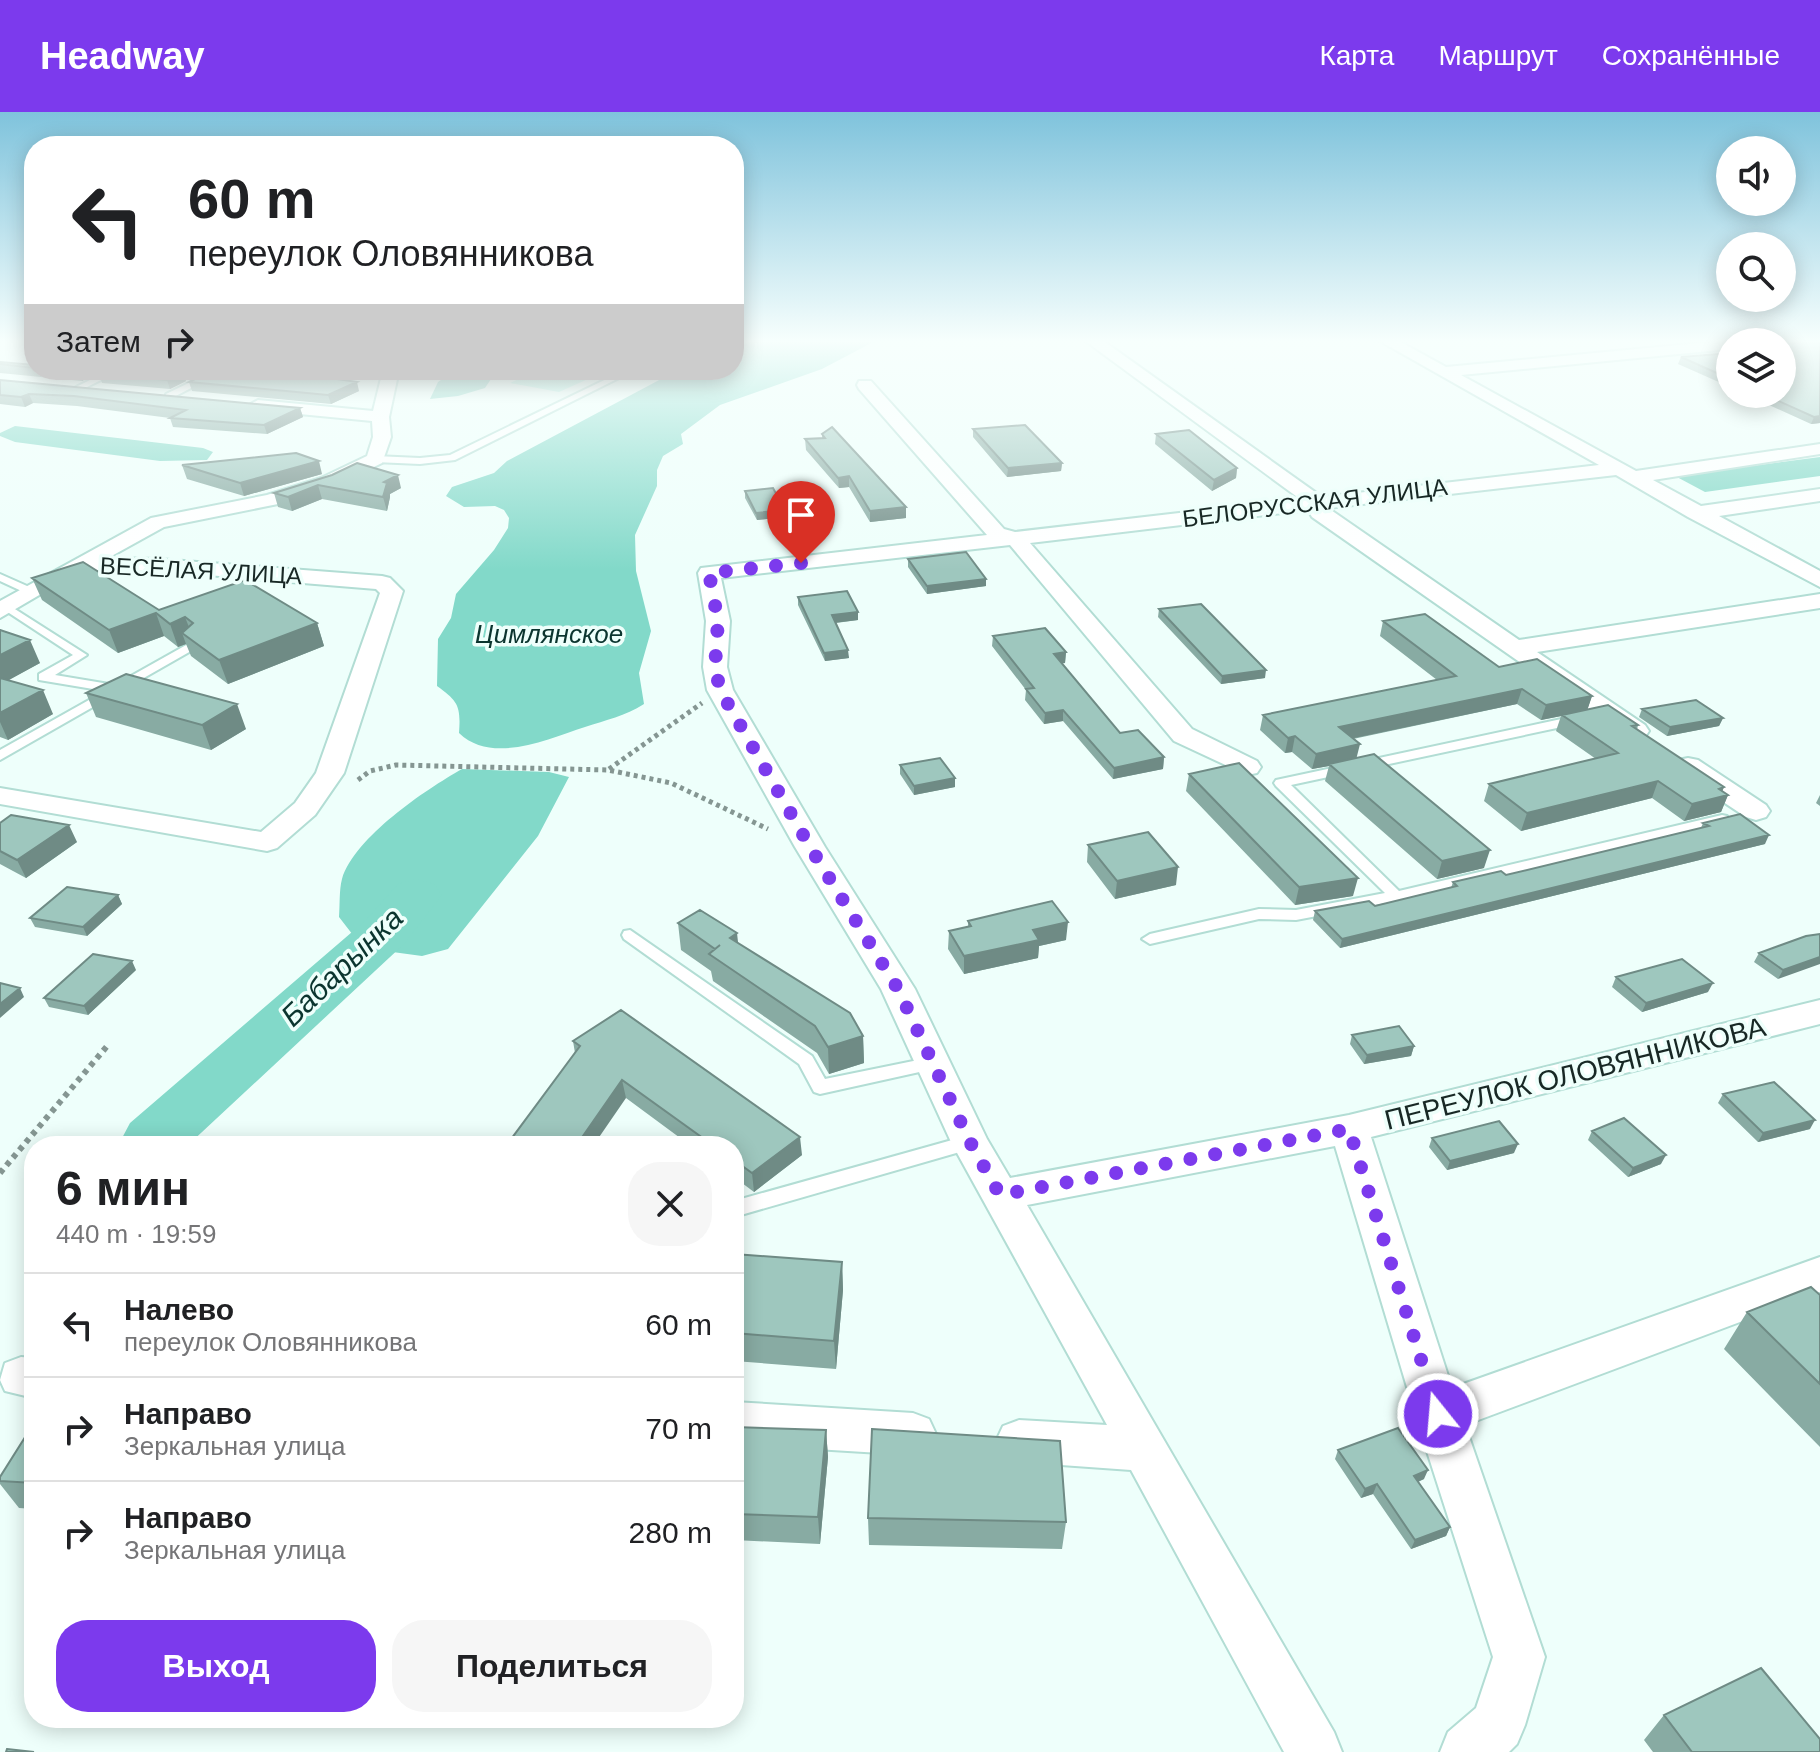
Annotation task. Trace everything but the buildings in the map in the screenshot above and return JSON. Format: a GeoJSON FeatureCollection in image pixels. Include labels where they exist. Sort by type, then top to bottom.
{"type":"FeatureCollection","features":[{"type":"Feature","properties":{"kind":"street"},"geometry":{"type":"LineString","coordinates":[[375,417],[380,417],[382,437],[375,459]]}},
{"type":"Feature","properties":{"kind":"street"},"geometry":{"type":"LineString","coordinates":[[893,417],[997,534],[1015,538],[1183,735],[1247,767]]}},
{"type":"Feature","properties":{"kind":"street"},"geometry":{"type":"LineString","coordinates":[[1198,417],[1316,502],[1319,513],[1756,811]]}},
{"type":"Feature","properties":{"kind":"street"},"geometry":{"type":"LineString","coordinates":[[1523,417],[1820,580]]}},
{"type":"Feature","properties":{"kind":"street","name":"БЕЛОРУССКАЯ УЛИЦА"},"geometry":{"type":"LineString","coordinates":[[720,690],[715,667],[718,621],[709,573],[1316,502],[1624,473],[1820,449]]}},
{"type":"Feature","properties":{"kind":"street","name":"ВЕСЁЛАЯ УЛИЦА"},"geometry":{"type":"LineString","coordinates":[[81,564],[158,522],[271,500],[328,482],[375,459]]}},
{"type":"Feature","properties":{"kind":"street"},"geometry":{"type":"LineString","coordinates":[[1695,513],[1820,495]]}},
{"type":"Feature","properties":{"kind":"street"},"geometry":{"type":"LineString","coordinates":[[3,609],[81,564]]}},
{"type":"Feature","properties":{"kind":"street","name":"ВЕСЁЛАЯ УЛИЦА"},"geometry":{"type":"LineString","coordinates":[[0,796],[267,842],[305,809],[330,773],[392,591],[382,583],[360,581],[158,565],[81,564]]}},
{"type":"Feature","properties":{"kind":"street"},"geometry":{"type":"LineString","coordinates":[[1513,648],[1820,601]]}},
{"type":"Feature","properties":{"kind":"street"},"geometry":{"type":"LineString","coordinates":[[720,690],[810,847],[898,989],[970,1142],[1314,1752]]}},
{"type":"Feature","properties":{"kind":"street","name":"ПЕРЕУЛОК ОЛОВЯННИКОВА"},"geometry":{"type":"LineString","coordinates":[[1000,1195],[1349,1129],[1820,1012]]}},
{"type":"Feature","properties":{"kind":"street"},"geometry":{"type":"LineString","coordinates":[[1349,1129],[1438,1414],[1519,1657],[1498,1725],[1468,1752]]}},
{"type":"Feature","properties":{"kind":"street"},"geometry":{"type":"LineString","coordinates":[[1438,1414],[1814,1284]]}},
{"type":"Feature","properties":{"kind":"street"},"geometry":{"type":"LineString","coordinates":[[744,1424],[1145,1449]]}},
{"type":"Feature","properties":{"kind":"lane"},"geometry":{"type":"LineString","coordinates":[[375,459],[420,461],[452,458],[536,417]]}},
{"type":"Feature","properties":{"kind":"lane"},"geometry":{"type":"LineString","coordinates":[[0,577],[32,592]]}},
{"type":"Feature","properties":{"kind":"lane"},"geometry":{"type":"LineString","coordinates":[[3,609],[81,655],[43,677],[145,691]]}},
{"type":"Feature","properties":{"kind":"lane"},"geometry":{"type":"LineString","coordinates":[[0,756],[192,647]]}},
{"type":"Feature","properties":{"kind":"lane"},"geometry":{"type":"LineString","coordinates":[[1396,896],[1281,783],[1609,713]]}},
{"type":"Feature","properties":{"kind":"lane"},"geometry":{"type":"LineString","coordinates":[[1150,939],[1259,914],[1296,915],[1396,896],[1756,811]]}},
{"type":"Feature","properties":{"kind":"lane"},"geometry":{"type":"LineString","coordinates":[[630,935],[806,1060],[820,1087],[933,1063]]}},
{"type":"Feature","properties":{"kind":"lane"},"geometry":{"type":"LineString","coordinates":[[744,1206],[970,1142]]}},
{"type":"Feature","properties":{"kind":"path"},"geometry":{"type":"LineString","coordinates":[[608,770],[720,690]]}},
{"type":"Feature","properties":{"kind":"path"},"geometry":{"type":"LineString","coordinates":[[353,787],[370,771],[396,765],[608,770],[671,783],[728,813],[810,847]]}},
{"type":"Feature","properties":{"kind":"path"},"geometry":{"type":"LineString","coordinates":[[31,1136],[108,1045]]}},
{"type":"Feature","properties":{"kind":"path"},"geometry":{"type":"LineString","coordinates":[[0,1173],[24,1145]]}},
{"type":"Feature","properties":{"kind":"shaded area"},"geometry":{"type":"Polygon","coordinates":[[[15,426],[203,448],[213,452],[207,460],[160,461],[15,442],[0,436],[0,433],[15,426]]]}},
{"type":"Feature","properties":{"kind":"shaded area"},"geometry":{"type":"Polygon","coordinates":[[[1820,457],[1820,476],[1705,492],[1675,476],[1820,457]]]}},
{"type":"Feature","properties":{"kind":"water","name":"Цимлянское"},"geometry":{"type":"Polygon","coordinates":[[[591,417],[704,417],[681,434],[683,444],[663,456],[657,470],[657,486],[635,535],[636,571],[651,631],[639,673],[644,704],[630,712],[554,738],[504,748],[472,742],[459,733],[457,705],[437,686],[438,639],[451,618],[456,594],[494,550],[508,528],[509,518],[504,510],[495,506],[464,507],[446,496],[452,487],[494,473],[507,461],[591,417]]]}},
{"type":"Feature","properties":{"kind":"water"},"geometry":{"type":"Polygon","coordinates":[[[462,769],[549,772],[569,777],[538,836],[448,949],[422,956],[363,948],[339,917],[341,883],[349,863],[393,816],[462,769]]]}},
{"type":"Feature","properties":{"kind":"waterway","name":"Бабарынка"},"geometry":{"type":"LineString","coordinates":[[157,1136],[385,932],[416,895]]}},
{"type":"Feature","properties":{"kind":"route"},"geometry":{"type":"LineString","coordinates":[[801,563],[709,573],[718,621],[715,667],[720,690],[810,847],[898,989],[970,1142],[1000,1195],[1349,1129],[1438,1414]]}}]}
